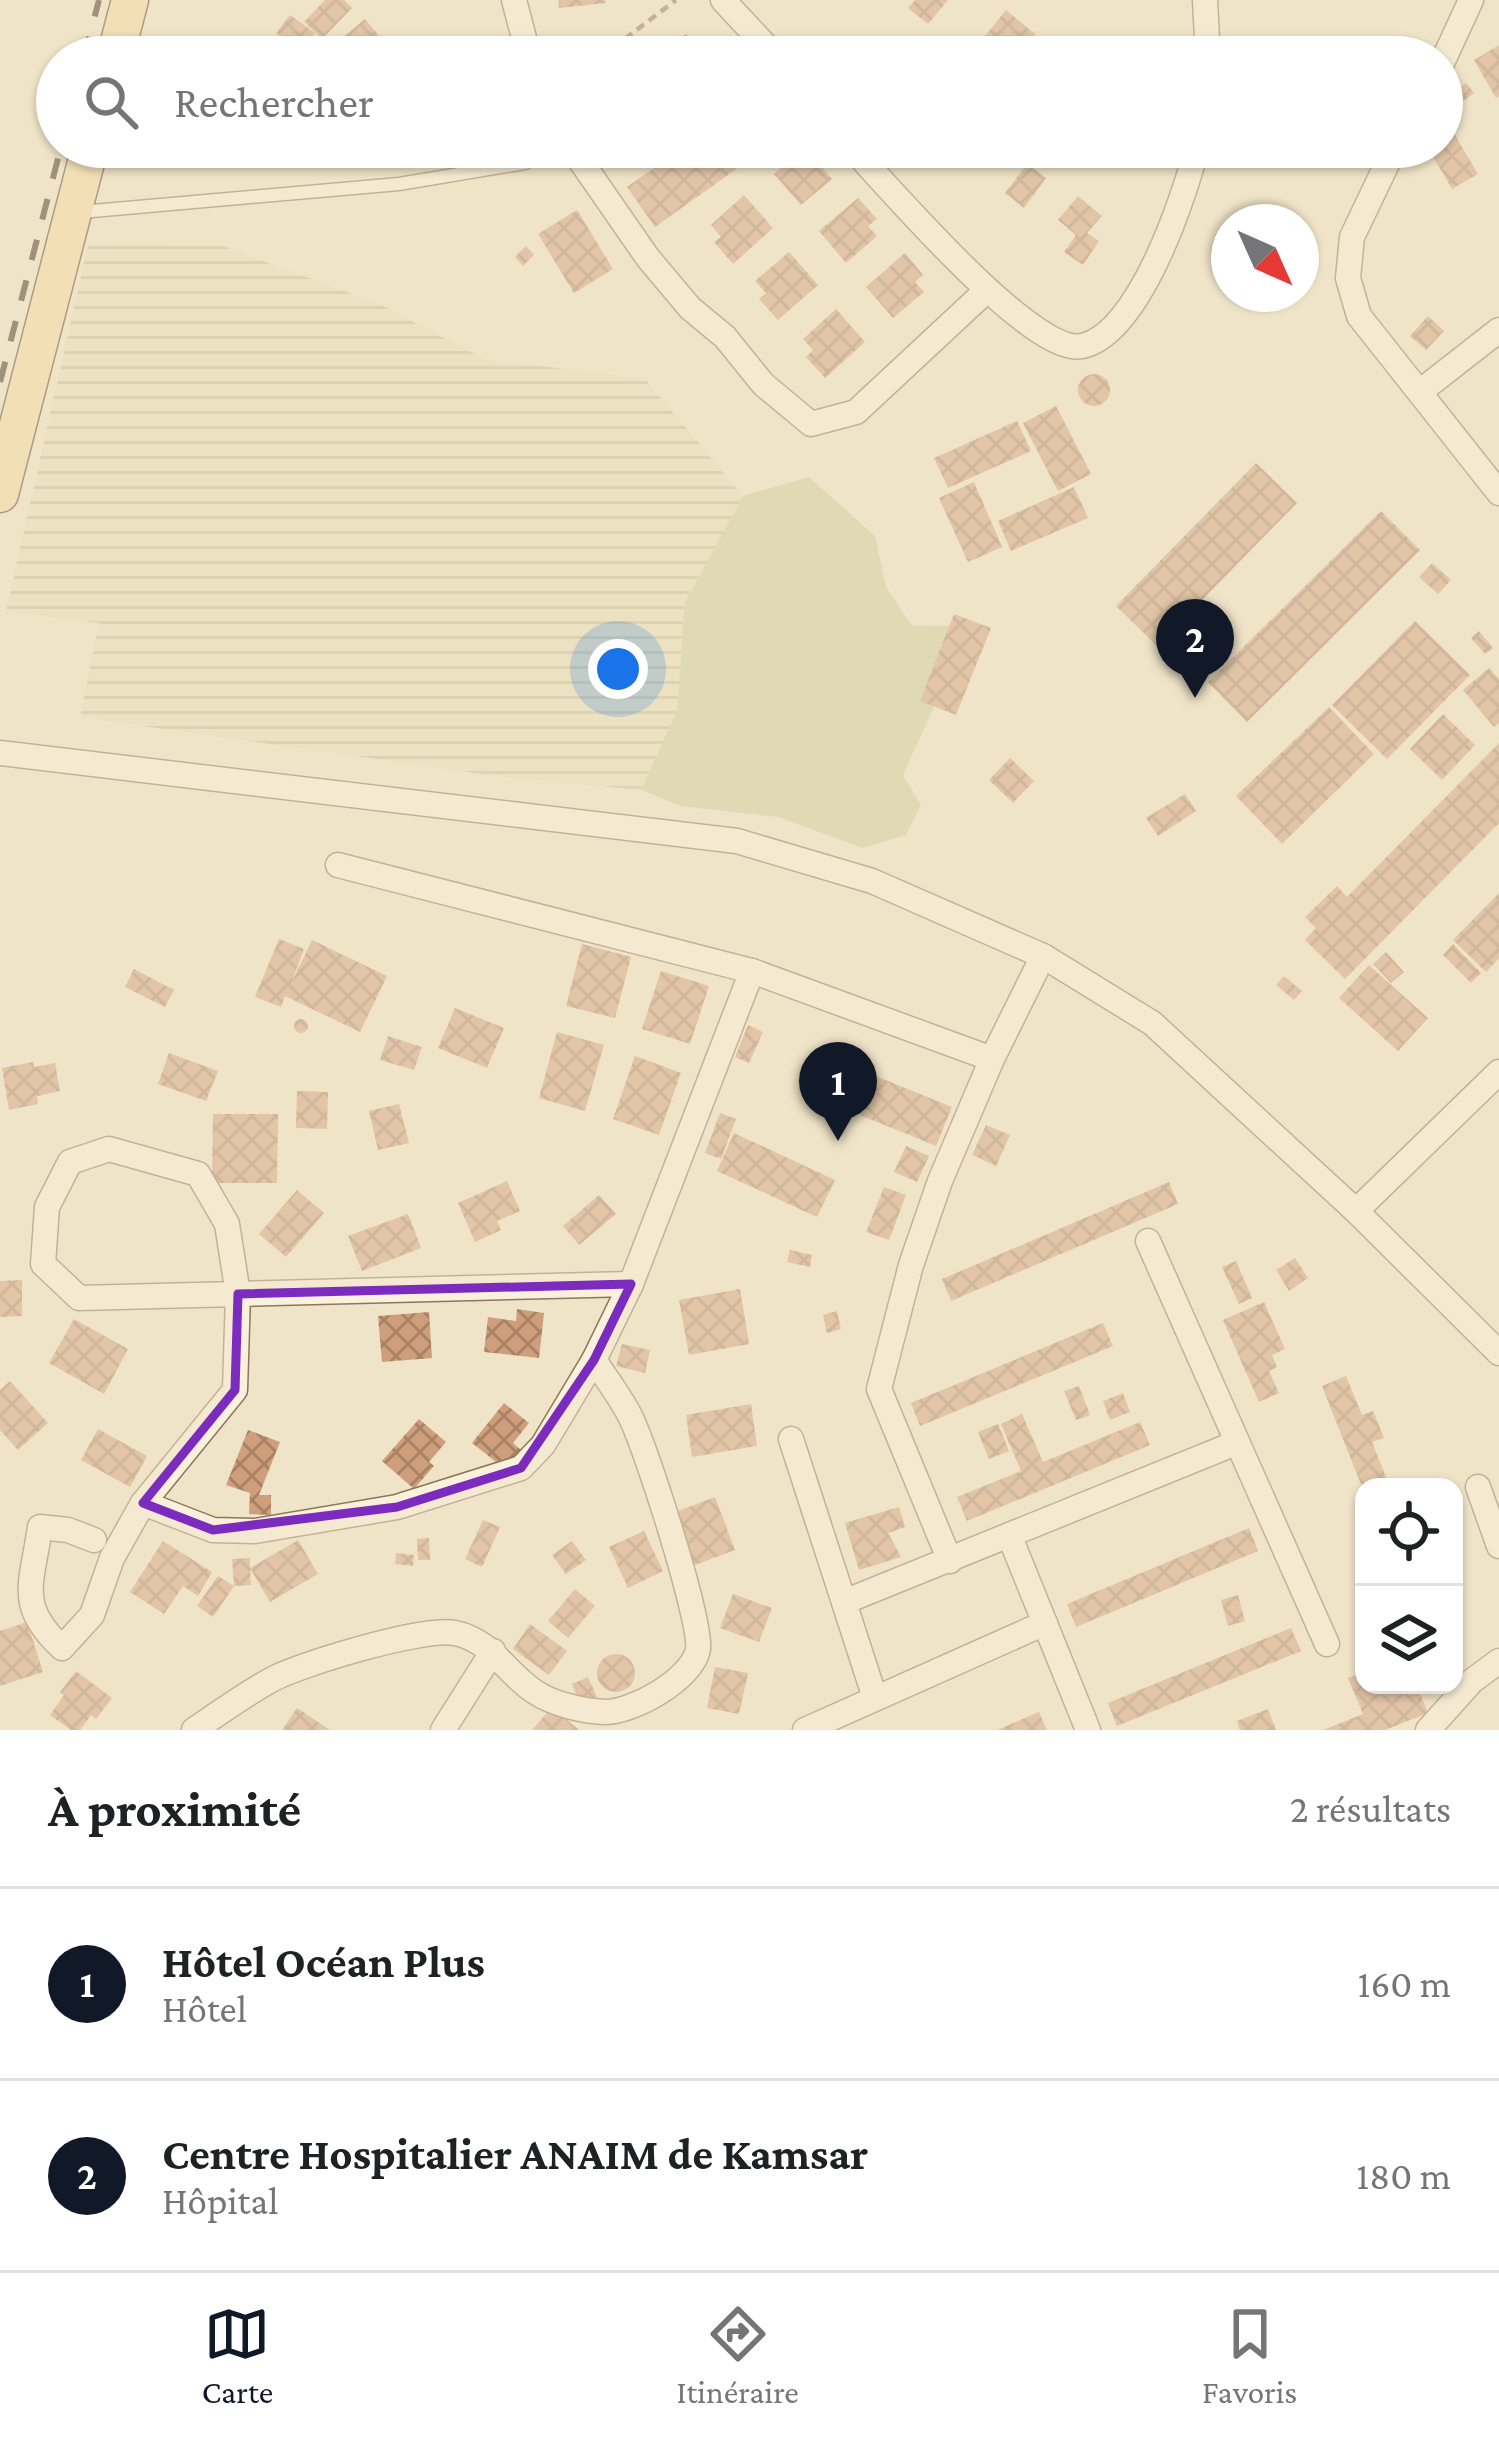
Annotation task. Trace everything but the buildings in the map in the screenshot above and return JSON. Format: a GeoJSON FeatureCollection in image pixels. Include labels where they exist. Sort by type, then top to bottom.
{"type":"FeatureCollection","features":[{"type":"Feature","properties":{"kind":"main road"},"geometry":{"type":"LineString","coordinates":[[121,36],[130,0]]}},
{"type":"Feature","properties":{"kind":"main road"},"geometry":{"type":"LineString","coordinates":[[0,494],[85,168]]}},
{"type":"Feature","properties":{"kind":"street"},"geometry":{"type":"LineString","coordinates":[[514,0],[523,36]]}},
{"type":"Feature","properties":{"kind":"street"},"geometry":{"type":"LineString","coordinates":[[723,0],[756,36]]}},
{"type":"Feature","properties":{"kind":"street"},"geometry":{"type":"LineString","coordinates":[[1454,36],[1471,0]]}},
{"type":"Feature","properties":{"kind":"street"},"geometry":{"type":"LineString","coordinates":[[1199,2],[1206,36]]}},
{"type":"Feature","properties":{"kind":"street"},"geometry":{"type":"LineString","coordinates":[[586,168],[648,258],[690,308],[725,337],[763,384],[811,424],[856,412],[987,290]]}},
{"type":"Feature","properties":{"kind":"street"},"geometry":{"type":"LineString","coordinates":[[871,168],[987,290],[1053,342],[1079,348],[1106,336],[1141,290],[1192,168]]}},
{"type":"Feature","properties":{"kind":"street"},"geometry":{"type":"LineString","coordinates":[[1385,168],[1352,237],[1348,278],[1359,316],[1499,493]]}},
{"type":"Feature","properties":{"kind":"street"},"geometry":{"type":"LineString","coordinates":[[1420,391],[1499,330]]}},
{"type":"Feature","properties":{"kind":"street"},"geometry":{"type":"LineString","coordinates":[[2,751],[737,842],[872,881],[1043,956],[1152,1023],[1356,1211],[1499,1353]]}},
{"type":"Feature","properties":{"kind":"street"},"geometry":{"type":"LineString","coordinates":[[338,865],[752,971],[992,1059]]}},
{"type":"Feature","properties":{"kind":"street"},"geometry":{"type":"LineString","coordinates":[[950,1561],[879,1389],[911,1264],[940,1181],[1043,956]]}},
{"type":"Feature","properties":{"kind":"street"},"geometry":{"type":"LineString","coordinates":[[142,1503],[213,1530],[254,1531],[397,1507],[521,1468],[543,1445],[594,1360],[631,1284],[752,971]]}},
{"type":"Feature","properties":{"kind":"street"},"geometry":{"type":"LineString","coordinates":[[1356,1211],[1499,1072]]}},
{"type":"Feature","properties":{"kind":"street"},"geometry":{"type":"LineString","coordinates":[[94,1540],[68,1529],[40,1527],[30,1605],[37,1624],[62,1648],[92,1615],[112,1558],[142,1503],[236,1390],[238,1294],[227,1224],[198,1174],[109,1149],[70,1162],[47,1207],[43,1264],[79,1298],[238,1294],[631,1284]]}},
{"type":"Feature","properties":{"kind":"street"},"geometry":{"type":"LineString","coordinates":[[1148,1241],[1327,1644]]}},
{"type":"Feature","properties":{"kind":"street"},"geometry":{"type":"LineString","coordinates":[[194,1730],[274,1678],[390,1641],[455,1633],[493,1651],[536,1694],[556,1702],[620,1712],[675,1682],[695,1658],[696,1615],[631,1417],[594,1360]]}},
{"type":"Feature","properties":{"kind":"street"},"geometry":{"type":"LineString","coordinates":[[790,1439],[875,1698]]}},
{"type":"Feature","properties":{"kind":"street"},"geometry":{"type":"LineString","coordinates":[[844,1602],[1236,1443]]}},
{"type":"Feature","properties":{"kind":"street"},"geometry":{"type":"LineString","coordinates":[[1478,1487],[1499,1546]]}},
{"type":"Feature","properties":{"kind":"street"},"geometry":{"type":"LineString","coordinates":[[1010,1537],[1088,1730]]}},
{"type":"Feature","properties":{"kind":"street"},"geometry":{"type":"LineString","coordinates":[[805,1730],[1045,1623]]}},
{"type":"Feature","properties":{"kind":"street"},"geometry":{"type":"LineString","coordinates":[[443,1730],[493,1651]]}},
{"type":"Feature","properties":{"kind":"street"},"geometry":{"type":"LineString","coordinates":[[1428,1730],[1472,1682],[1499,1661]]}},
{"type":"Feature","properties":{"kind":"lane"},"geometry":{"type":"LineString","coordinates":[[73,212],[399,184],[495,168]]}},
{"type":"Feature","properties":{"kind":"path"},"geometry":{"type":"LineString","coordinates":[[629,36],[676,0]]}},
{"type":"Feature","properties":{"kind":"path"},"geometry":{"type":"LineString","coordinates":[[592,178],[609,168]]}},
{"type":"Feature","properties":{"kind":"highlighted area"},"geometry":{"type":"Polygon","coordinates":[[[631,1284],[594,1360],[521,1468],[397,1507],[213,1530],[143,1503],[235,1390],[238,1294],[631,1284]]]}},
{"type":"Feature","properties":{"kind":"shaded area"},"geometry":{"type":"Polygon","coordinates":[[[88,245],[223,246],[379,304],[484,359],[645,379],[743,496],[685,602],[677,711],[641,790],[489,775],[80,717],[99,623],[6,611],[88,245]]]}},
{"type":"Feature","properties":{"kind":"green space"},"geometry":{"type":"Polygon","coordinates":[[[809,477],[875,536],[886,587],[912,626],[952,625],[962,645],[903,775],[921,805],[906,835],[863,848],[778,817],[681,806],[641,790],[677,711],[685,602],[743,496],[809,477]]]}},
{"type":"Feature","properties":{"kind":"railway"},"geometry":{"type":"LineString","coordinates":[[90,36],[99,0]]}},
{"type":"Feature","properties":{"kind":"railway"},"geometry":{"type":"LineString","coordinates":[[0,382],[56,168]]}},
{"type":"Feature","properties":{"kind":"place","name":"Centre Hospitalier ANAIM de Kamsar"},"geometry":{"type":"Point","coordinates":[1195,698]}},
{"type":"Feature","properties":{"kind":"place","name":"Hôtel Océan Plus"},"geometry":{"type":"Point","coordinates":[838,1141]}}]}
